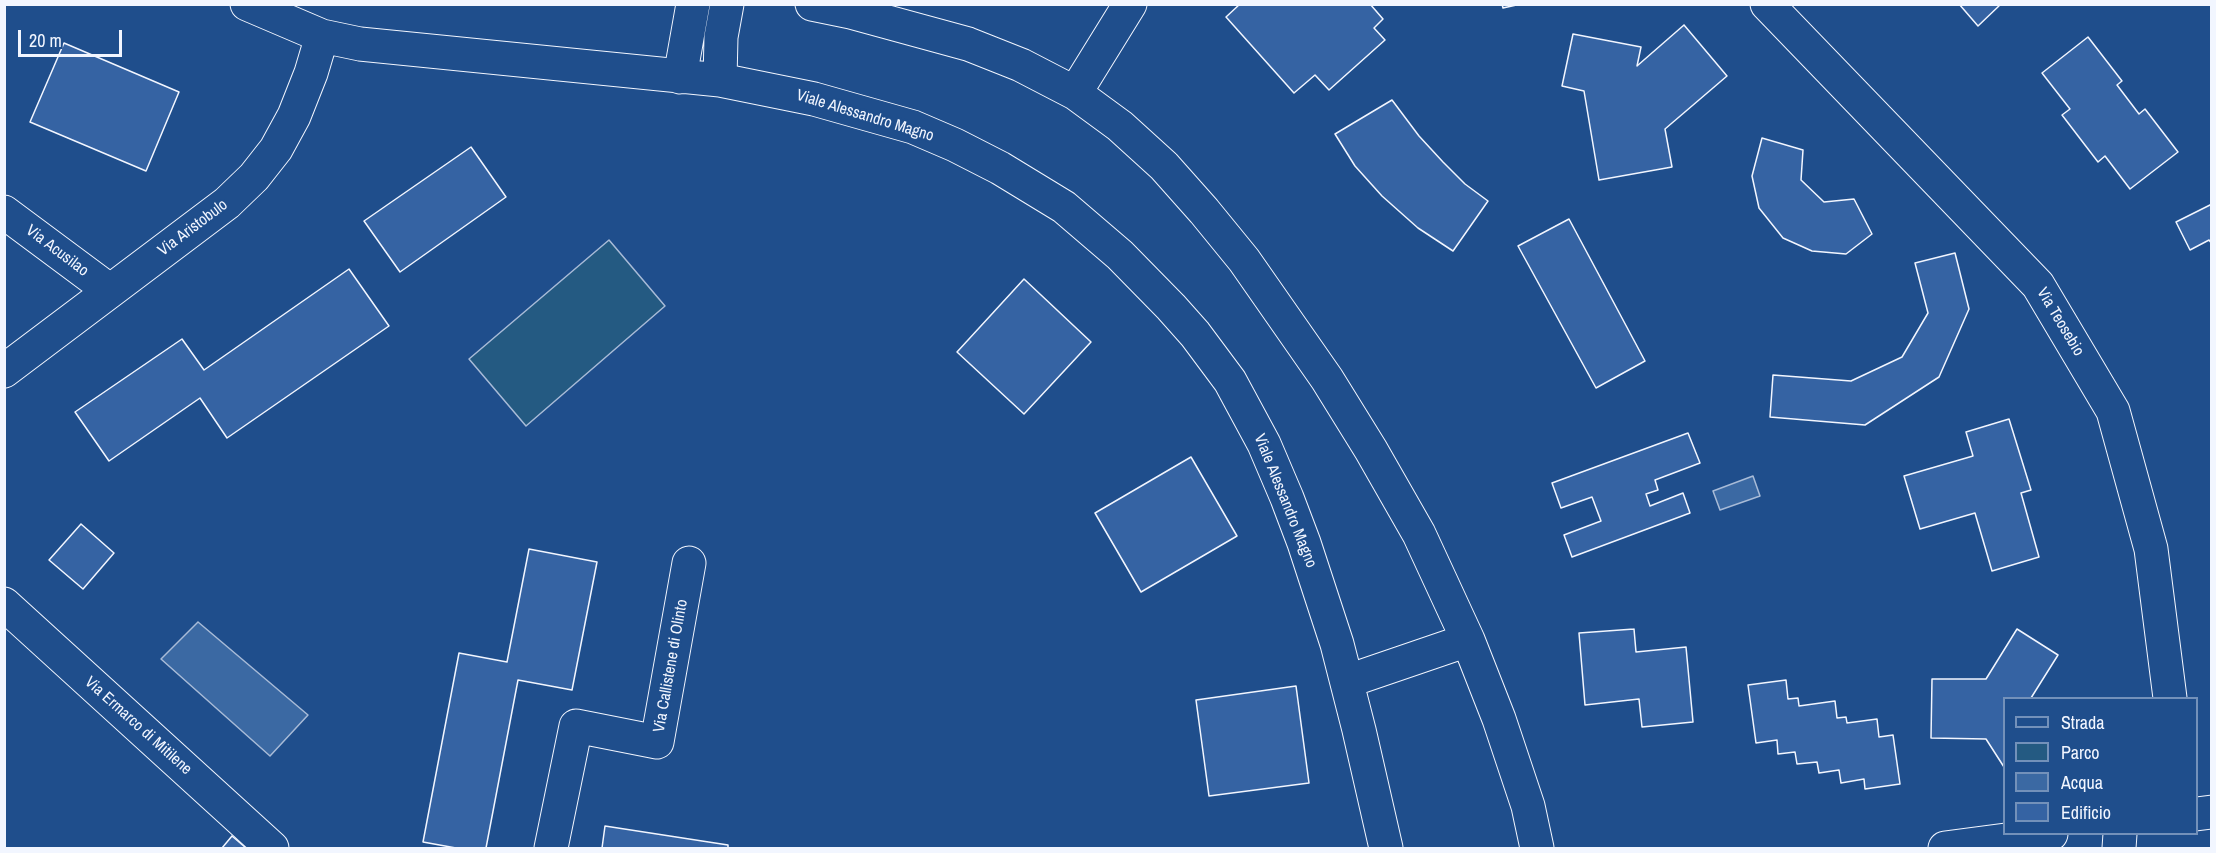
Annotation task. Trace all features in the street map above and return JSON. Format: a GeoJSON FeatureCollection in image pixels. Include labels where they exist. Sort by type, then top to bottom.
{"type":"FeatureCollection","features":[{"type":"Feature","properties":{"kind":"street","name":"Viale Alessandro Magno"},"geometry":{"type":"LineString","coordinates":[[247,4],[322,36],[378,47],[720,80],[814,99],[913,127],[947,141],[1000,168],[1064,207],[1120,255],[1172,307],[1216,361],[1253,424],[1274,466],[1300,532],[1348,681],[1386,849]]}},
{"type":"Feature","properties":{"kind":"street"},"geometry":{"type":"LineString","coordinates":[[680,77],[693,4]]}},
{"type":"Feature","properties":{"kind":"street"},"geometry":{"type":"LineString","coordinates":[[720,80],[721,37],[727,4]]}},
{"type":"Feature","properties":{"kind":"street"},"geometry":{"type":"LineString","coordinates":[[812,4],[968,44],[1021,65],[1075,93],[1120,126],[1164,166],[1217,227],[1259,280],[1327,379],[1388,477],[1419,534],[1468,640],[1511,752],[1528,806],[1537,849]]}},
{"type":"Feature","properties":{"kind":"street"},"geometry":{"type":"LineString","coordinates":[[1075,93],[1130,4]]}},
{"type":"Feature","properties":{"kind":"street","name":"Via Teosebio"},"geometry":{"type":"LineString","coordinates":[[1767,4],[2038,285],[2113,411],[2151,549],[2170,697]]}},
{"type":"Feature","properties":{"kind":"street","name":"Via Aristobulo"},"geometry":{"type":"LineString","coordinates":[[4,371],[227,203],[254,177],[276,149],[294,116],[311,73],[322,36]]}},
{"type":"Feature","properties":{"kind":"street","name":"Via Acusilao"},"geometry":{"type":"LineString","coordinates":[[4,212],[109,290]]}},
{"type":"Feature","properties":{"kind":"street","name":"Via Callistene di Olinto"},"geometry":{"type":"LineString","coordinates":[[551,849],[576,726],[657,742],[689,563]]}},
{"type":"Feature","properties":{"kind":"street","name":"Via Ermarco di Mitilene"},"geometry":{"type":"LineString","coordinates":[[4,604],[272,849]]}},
{"type":"Feature","properties":{"kind":"street"},"geometry":{"type":"LineString","coordinates":[[1348,681],[1468,640]]}},
{"type":"Feature","properties":{"kind":"street"},"geometry":{"type":"LineString","coordinates":[[1945,849],[2044,835]]}},
{"type":"Feature","properties":{"kind":"green space"},"geometry":{"type":"Polygon","coordinates":[[[609,240],[665,306],[526,426],[469,359],[609,240]]]}},
{"type":"Feature","properties":{"kind":"water"},"geometry":{"type":"Polygon","coordinates":[[[1753,476],[1760,496],[1720,510],[1713,491],[1753,476]]]}},
{"type":"Feature","properties":{"kind":"water"},"geometry":{"type":"Polygon","coordinates":[[[198,622],[308,715],[270,756],[161,659],[198,622]]]}},
{"type":"Feature","properties":{"kind":"building"},"geometry":{"type":"Polygon","coordinates":[[[1240,4],[1370,4],[1383,19],[1374,28],[1385,40],[1329,90],[1315,75],[1294,93],[1226,17],[1240,4]]]}},
{"type":"Feature","properties":{"kind":"building"},"geometry":{"type":"Polygon","coordinates":[[[1502,4],[1521,4],[1503,8],[1502,4]]]}},
{"type":"Feature","properties":{"kind":"building"},"geometry":{"type":"Polygon","coordinates":[[[1959,4],[2001,4],[1978,26],[1959,4]]]}},
{"type":"Feature","properties":{"kind":"building"},"geometry":{"type":"Polygon","coordinates":[[[1684,25],[1727,76],[1665,129],[1672,167],[1599,180],[1584,91],[1562,86],[1573,34],[1641,47],[1637,66],[1684,25]]]}},
{"type":"Feature","properties":{"kind":"building"},"geometry":{"type":"Polygon","coordinates":[[[2088,37],[2122,81],[2117,85],[2139,114],[2145,109],[2178,152],[2130,189],[2105,156],[2098,162],[2062,115],[2070,109],[2042,73],[2088,37]]]}},
{"type":"Feature","properties":{"kind":"building"},"geometry":{"type":"Polygon","coordinates":[[[64,43],[179,92],[146,171],[30,122],[64,43]]]}},
{"type":"Feature","properties":{"kind":"building"},"geometry":{"type":"Polygon","coordinates":[[[1392,100],[1419,136],[1443,162],[1465,184],[1488,201],[1453,251],[1418,228],[1382,196],[1355,166],[1335,134],[1392,100]]]}},
{"type":"Feature","properties":{"kind":"building"},"geometry":{"type":"Polygon","coordinates":[[[1762,138],[1803,150],[1801,180],[1824,202],[1854,199],[1872,234],[1846,254],[1812,251],[1783,238],[1759,208],[1752,176],[1762,138]]]}},
{"type":"Feature","properties":{"kind":"building"},"geometry":{"type":"Polygon","coordinates":[[[471,147],[506,197],[400,272],[364,221],[471,147]]]}},
{"type":"Feature","properties":{"kind":"building"},"geometry":{"type":"Polygon","coordinates":[[[2212,204],[2212,244],[2209,240],[2190,250],[2176,222],[2212,204]]]}},
{"type":"Feature","properties":{"kind":"building"},"geometry":{"type":"Polygon","coordinates":[[[1569,219],[1645,361],[1596,388],[1518,246],[1569,219]]]}},
{"type":"Feature","properties":{"kind":"building"},"geometry":{"type":"Polygon","coordinates":[[[1955,253],[1969,309],[1939,377],[1865,425],[1770,417],[1773,375],[1851,381],[1902,357],[1928,313],[1915,263],[1955,253]]]}},
{"type":"Feature","properties":{"kind":"building"},"geometry":{"type":"Polygon","coordinates":[[[349,269],[389,326],[227,438],[200,398],[109,461],[75,412],[182,339],[204,370],[349,269]]]}},
{"type":"Feature","properties":{"kind":"building"},"geometry":{"type":"Polygon","coordinates":[[[1024,279],[1091,342],[1024,414],[957,352],[1024,279]]]}},
{"type":"Feature","properties":{"kind":"building"},"geometry":{"type":"Polygon","coordinates":[[[2009,419],[2031,490],[2021,493],[2039,557],[1992,571],[1975,513],[1920,529],[1904,476],[1973,456],[1966,432],[2009,419]]]}},
{"type":"Feature","properties":{"kind":"building"},"geometry":{"type":"Polygon","coordinates":[[[1688,433],[1700,463],[1655,480],[1658,490],[1646,494],[1650,506],[1683,493],[1690,513],[1572,557],[1564,535],[1601,521],[1592,497],[1561,508],[1552,483],[1688,433]]]}},
{"type":"Feature","properties":{"kind":"building"},"geometry":{"type":"Polygon","coordinates":[[[1191,457],[1237,536],[1141,592],[1095,513],[1191,457]]]}},
{"type":"Feature","properties":{"kind":"building"},"geometry":{"type":"Polygon","coordinates":[[[81,524],[114,553],[83,589],[49,560],[81,524]]]}},
{"type":"Feature","properties":{"kind":"building"},"geometry":{"type":"Polygon","coordinates":[[[529,549],[597,562],[572,690],[518,680],[486,848],[456,848],[423,842],[459,653],[507,662],[529,549]]]}},
{"type":"Feature","properties":{"kind":"building"},"geometry":{"type":"Polygon","coordinates":[[[1634,629],[1636,652],[1686,647],[1693,722],[1642,727],[1639,699],[1585,705],[1579,633],[1634,629]]]}},
{"type":"Feature","properties":{"kind":"building"},"geometry":{"type":"Polygon","coordinates":[[[2017,629],[2058,655],[2032,697],[2003,697],[2003,765],[1986,739],[1931,738],[1932,679],[1986,679],[2017,629]]]}},
{"type":"Feature","properties":{"kind":"building"},"geometry":{"type":"Polygon","coordinates":[[[1786,680],[1788,699],[1798,698],[1799,706],[1835,701],[1837,718],[1846,717],[1847,723],[1877,719],[1879,737],[1893,735],[1900,784],[1865,789],[1864,779],[1841,783],[1839,770],[1819,773],[1817,762],[1797,764],[1795,752],[1778,754],[1777,740],[1756,743],[1748,685],[1786,680]]]}},
{"type":"Feature","properties":{"kind":"building"},"geometry":{"type":"Polygon","coordinates":[[[1296,686],[1309,783],[1209,796],[1196,700],[1296,686]]]}},
{"type":"Feature","properties":{"kind":"building"},"geometry":{"type":"Polygon","coordinates":[[[605,826],[728,845],[728,848],[602,848],[605,826]]]}},
{"type":"Feature","properties":{"kind":"building"},"geometry":{"type":"Polygon","coordinates":[[[232,836],[246,848],[222,848],[232,836]]]}}]}
